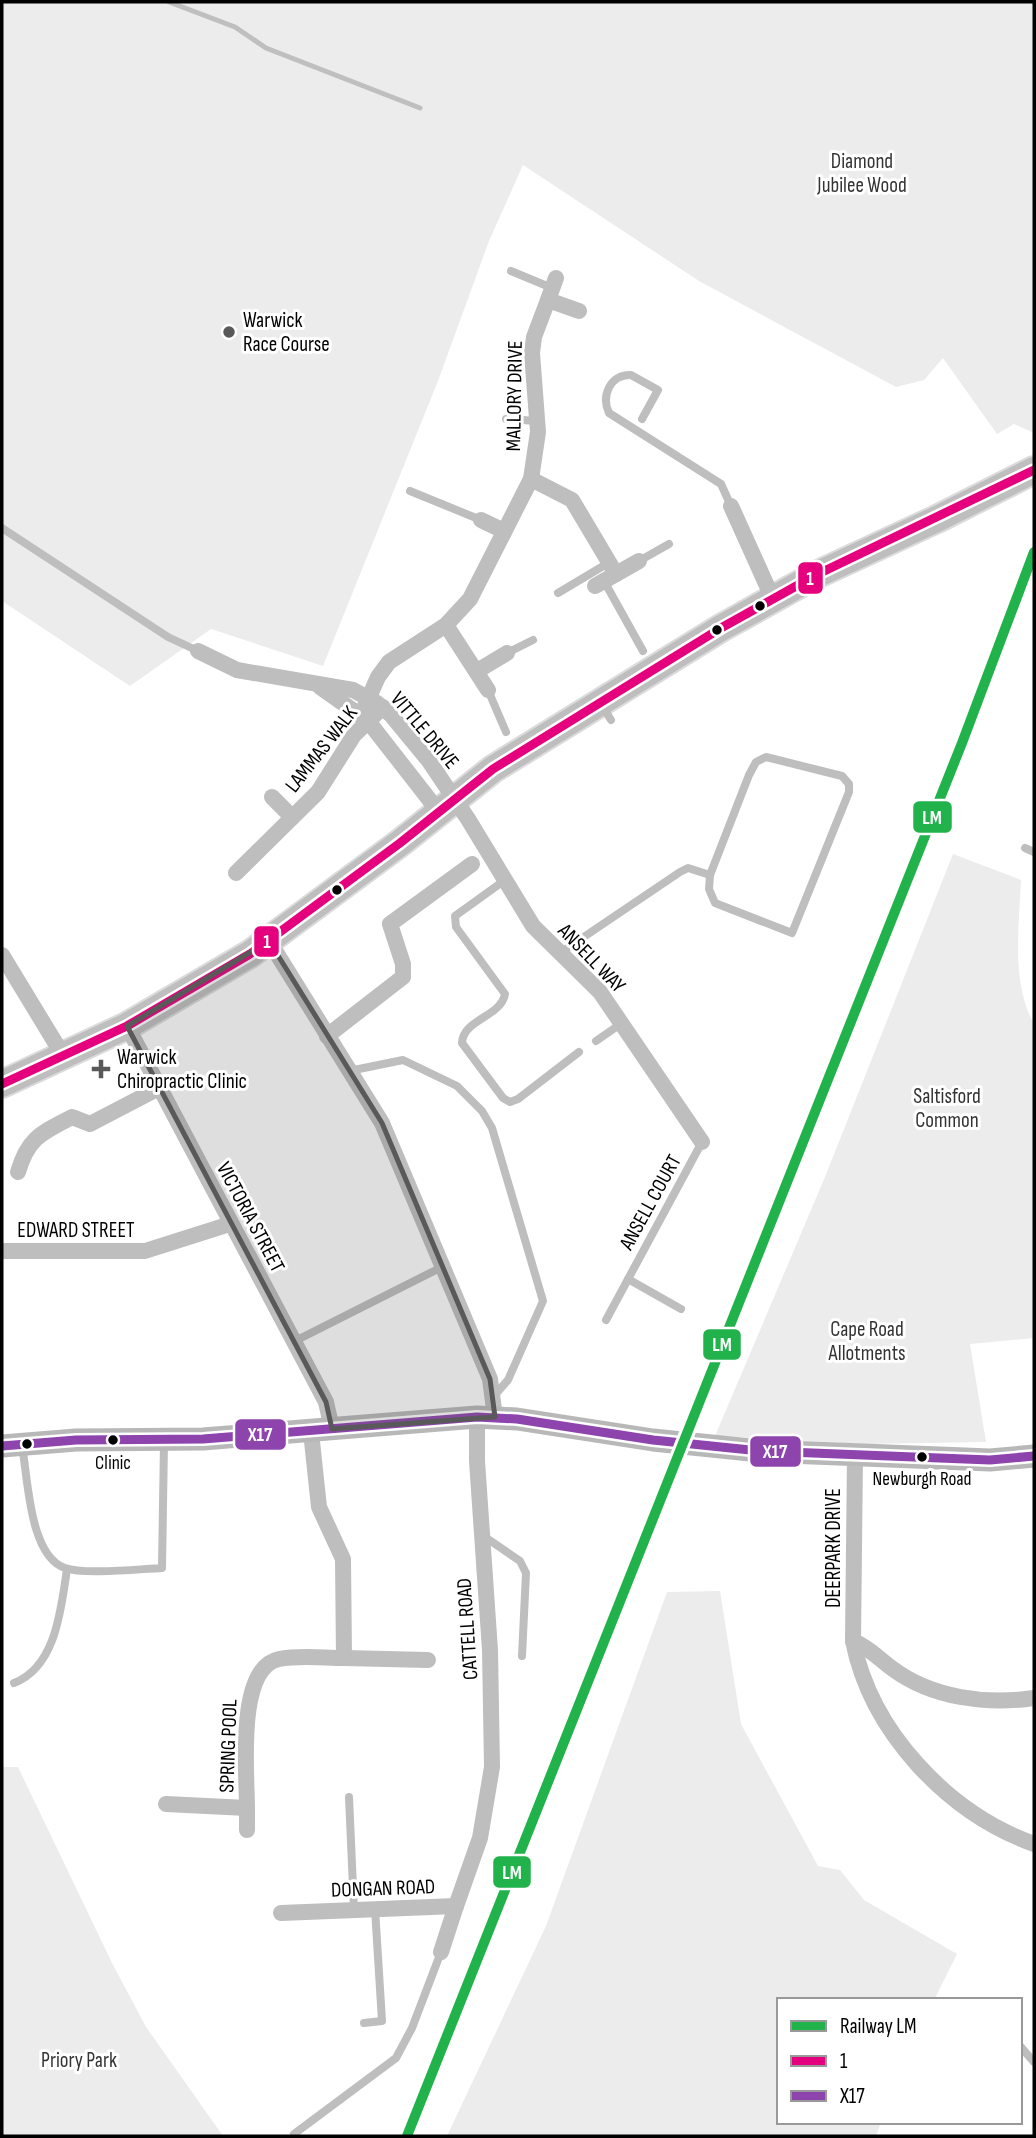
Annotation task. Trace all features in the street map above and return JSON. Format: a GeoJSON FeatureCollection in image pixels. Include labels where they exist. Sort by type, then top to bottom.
{"type":"FeatureCollection","features":[{"type":"Feature","properties":{"kind":"main road"},"geometry":{"type":"LineString","coordinates":[[2,1084],[127,1026],[201,985],[269,941],[493,769],[606,712],[772,597],[1032,471]]}},
{"type":"Feature","properties":{"kind":"street"},"geometry":{"type":"LineString","coordinates":[[552,288],[579,311]]}},
{"type":"Feature","properties":{"kind":"street","name":"MALLORY DRIVE"},"geometry":{"type":"LineString","coordinates":[[365,718],[376,703],[389,662],[446,625],[470,599],[531,479],[538,421],[532,353],[534,337],[552,288]]}},
{"type":"Feature","properties":{"kind":"street"},"geometry":{"type":"LineString","coordinates":[[531,479],[572,500],[606,576],[639,561]]}},
{"type":"Feature","properties":{"kind":"street"},"geometry":{"type":"LineString","coordinates":[[731,506],[772,597]]}},
{"type":"Feature","properties":{"kind":"street"},"geometry":{"type":"LineString","coordinates":[[481,520],[504,531]]}},
{"type":"Feature","properties":{"kind":"street"},"geometry":{"type":"LineString","coordinates":[[446,625],[488,690]]}},
{"type":"Feature","properties":{"kind":"street","name":"VITTLE DRIVE"},"geometry":{"type":"LineString","coordinates":[[198,651],[237,670],[318,686],[344,688],[376,703],[429,761],[447,805]]}},
{"type":"Feature","properties":{"kind":"street"},"geometry":{"type":"LineString","coordinates":[[477,671],[507,653]]}},
{"type":"Feature","properties":{"kind":"street","name":"VITTLE DRIVE"},"geometry":{"type":"LineString","coordinates":[[318,686],[365,718],[447,805]]}},
{"type":"Feature","properties":{"kind":"street","name":"LAMMAS WALK"},"geometry":{"type":"LineString","coordinates":[[236,873],[318,792],[365,718]]}},
{"type":"Feature","properties":{"kind":"street","name":"LAMMAS WALK"},"geometry":{"type":"LineString","coordinates":[[272,797],[292,817]]}},
{"type":"Feature","properties":{"kind":"street","name":"ANSELL WAY"},"geometry":{"type":"LineString","coordinates":[[447,805],[505,880],[534,926],[600,992],[702,1142]]}},
{"type":"Feature","properties":{"kind":"street"},"geometry":{"type":"LineString","coordinates":[[327,1036],[403,977],[403,964],[390,924],[472,863]]}},
{"type":"Feature","properties":{"kind":"street","name":"CATTELL ROAD"},"geometry":{"type":"LineString","coordinates":[[269,941],[382,1123],[490,1378],[482,1535],[493,1728],[492,1767],[480,1838]]}},
{"type":"Feature","properties":{"kind":"street"},"geometry":{"type":"LineString","coordinates":[[2,955],[64,1057]]}},
{"type":"Feature","properties":{"kind":"street","name":"VICTORIA STREET"},"geometry":{"type":"LineString","coordinates":[[127,1026],[326,1402],[322,1431]]}},
{"type":"Feature","properties":{"kind":"street"},"geometry":{"type":"LineString","coordinates":[[18,1172],[26,1147],[45,1130],[72,1117],[90,1124],[159,1088]]}},
{"type":"Feature","properties":{"kind":"street","name":"EDWARD STREET"},"geometry":{"type":"LineString","coordinates":[[2,1251],[145,1251],[230,1224]]}},
{"type":"Feature","properties":{"kind":"street"},"geometry":{"type":"LineString","coordinates":[[12,1445],[203,1439],[322,1431],[489,1410],[638,1437],[712,1447],[990,1460],[1034,1456]]}},
{"type":"Feature","properties":{"kind":"street"},"geometry":{"type":"LineString","coordinates":[[322,1431],[320,1507],[343,1559],[344,1658]]}},
{"type":"Feature","properties":{"kind":"street","name":"DEERPARK DRIVE"},"geometry":{"type":"LineString","coordinates":[[855,1455],[853,1641],[859,1668],[910,1755],[944,1791],[985,1822],[1034,1844]]}},
{"type":"Feature","properties":{"kind":"street"},"geometry":{"type":"LineString","coordinates":[[853,1641],[867,1646],[894,1670],[934,1692],[983,1699],[1034,1698]]}},
{"type":"Feature","properties":{"kind":"street","name":"SPRING POOL"},"geometry":{"type":"LineString","coordinates":[[247,1830],[249,1701],[257,1675],[279,1659],[429,1660]]}},
{"type":"Feature","properties":{"kind":"street","name":"SPRING POOL"},"geometry":{"type":"LineString","coordinates":[[166,1804],[247,1808]]}},
{"type":"Feature","properties":{"kind":"street","name":"DONGAN ROAD"},"geometry":{"type":"LineString","coordinates":[[281,1913],[456,1906],[480,1838]]}},
{"type":"Feature","properties":{"kind":"street"},"geometry":{"type":"LineString","coordinates":[[441,1952],[456,1906]]}},
{"type":"Feature","properties":{"kind":"lane"},"geometry":{"type":"LineString","coordinates":[[511,271],[552,288]]}},
{"type":"Feature","properties":{"kind":"lane"},"geometry":{"type":"LineString","coordinates":[[642,419],[658,390],[625,374],[607,390],[605,402],[610,413],[721,484],[731,506]]}},
{"type":"Feature","properties":{"kind":"lane"},"geometry":{"type":"LineString","coordinates":[[506,419],[538,421]]}},
{"type":"Feature","properties":{"kind":"lane"},"geometry":{"type":"LineString","coordinates":[[411,491],[481,520]]}},
{"type":"Feature","properties":{"kind":"lane"},"geometry":{"type":"LineString","coordinates":[[2,528],[168,637],[198,651]]}},
{"type":"Feature","properties":{"kind":"lane"},"geometry":{"type":"LineString","coordinates":[[639,561],[669,544]]}},
{"type":"Feature","properties":{"kind":"lane"},"geometry":{"type":"LineString","coordinates":[[558,593],[606,576],[643,651]]}},
{"type":"Feature","properties":{"kind":"lane"},"geometry":{"type":"LineString","coordinates":[[507,653],[533,640]]}},
{"type":"Feature","properties":{"kind":"lane"},"geometry":{"type":"LineString","coordinates":[[488,690],[506,732]]}},
{"type":"Feature","properties":{"kind":"lane"},"geometry":{"type":"LineString","coordinates":[[766,757],[842,776],[849,784],[849,792],[792,933],[715,903],[709,889],[710,875],[756,762],[766,757]]}},
{"type":"Feature","properties":{"kind":"lane"},"geometry":{"type":"LineString","coordinates":[[560,953],[680,872],[688,868],[710,875]]}},
{"type":"Feature","properties":{"kind":"lane"},"geometry":{"type":"LineString","coordinates":[[505,880],[455,916],[456,927],[505,994],[500,1005],[464,1033],[462,1044],[503,1098],[510,1102],[518,1099],[579,1052]]}},
{"type":"Feature","properties":{"kind":"lane"},"geometry":{"type":"LineString","coordinates":[[596,1041],[622,1023]]}},
{"type":"Feature","properties":{"kind":"lane"},"geometry":{"type":"LineString","coordinates":[[349,1071],[403,1060],[457,1086],[482,1111],[492,1128],[543,1301],[508,1380],[489,1410]]}},
{"type":"Feature","properties":{"kind":"lane","name":"ANSELL COURT"},"geometry":{"type":"LineString","coordinates":[[606,1320],[702,1142]]}},
{"type":"Feature","properties":{"kind":"lane"},"geometry":{"type":"LineString","coordinates":[[293,1342],[442,1267]]}},
{"type":"Feature","properties":{"kind":"lane","name":"ANSELL COURT"},"geometry":{"type":"LineString","coordinates":[[628,1279],[681,1309]]}},
{"type":"Feature","properties":{"kind":"lane"},"geometry":{"type":"LineString","coordinates":[[12,1445],[35,1527],[52,1560],[67,1569],[162,1569],[164,1439]]}},
{"type":"Feature","properties":{"kind":"lane"},"geometry":{"type":"LineString","coordinates":[[482,1535],[520,1561],[526,1573],[522,1656]]}},
{"type":"Feature","properties":{"kind":"lane"},"geometry":{"type":"LineString","coordinates":[[14,1683],[28,1678],[40,1664],[59,1621],[67,1569]]}},
{"type":"Feature","properties":{"kind":"lane"},"geometry":{"type":"LineString","coordinates":[[349,1797],[354,1910]]}},
{"type":"Feature","properties":{"kind":"lane"},"geometry":{"type":"LineString","coordinates":[[364,2022],[382,2021],[375,1909]]}},
{"type":"Feature","properties":{"kind":"lane"},"geometry":{"type":"LineString","coordinates":[[294,2134],[396,2058],[412,2028],[441,1952]]}},
{"type":"Feature","properties":{"kind":"lane"},"geometry":{"type":"LineString","coordinates":[[1022,2048],[1034,2062]]}},
{"type":"Feature","properties":{"kind":"highlighted area"},"geometry":{"type":"Polygon","coordinates":[[[269,941],[382,1123],[490,1379],[495,1417],[332,1429],[326,1402],[127,1026],[269,941]]]}},
{"type":"Feature","properties":{"kind":"green space","name":"Diamond Jubilee Wood"},"geometry":{"type":"Polygon","coordinates":[[[2,2],[1034,2],[1034,433],[1014,424],[997,434],[943,358],[924,380],[896,387],[699,281],[523,165],[489,241],[438,381],[323,666],[211,629],[130,686],[2,601],[2,2]]]}},
{"type":"Feature","properties":{"kind":"green space"},"geometry":{"type":"Polygon","coordinates":[[[953,854],[1021,880],[1019,973],[1027,1008],[1034,1024],[1034,1338],[970,1344],[986,1442],[865,1444],[715,1436],[825,1177],[953,854]]]}},
{"type":"Feature","properties":{"kind":"green space"},"geometry":{"type":"Polygon","coordinates":[[[720,1591],[741,1724],[818,1866],[840,1870],[864,1900],[957,1954],[935,1998],[777,1998],[777,2124],[880,2124],[876,2136],[447,2136],[546,1926],[667,1592],[720,1591]]]}},
{"type":"Feature","properties":{"kind":"green space","name":"Priory Park"},"geometry":{"type":"Polygon","coordinates":[[[2,1761],[4,1767],[18,1767],[112,1963],[146,2027],[223,2136],[2,2136],[2,1761]]]}},
{"type":"Feature","properties":{"kind":"waterway"},"geometry":{"type":"LineString","coordinates":[[169,2],[235,27],[266,48],[420,108]]}},
{"type":"Feature","properties":{"kind":"rail line","name":"LM"},"geometry":{"type":"LineString","coordinates":[[407,2136],[962,743],[1034,552]]}},
{"type":"Feature","properties":{"kind":"transit line","name":"1"},"geometry":{"type":"LineString","coordinates":[[2,1084],[127,1026],[250,954],[400,843],[493,769],[721,628],[816,575],[1034,470]]}},
{"type":"Feature","properties":{"kind":"transit line","name":"X17"},"geometry":{"type":"LineString","coordinates":[[2,1446],[76,1440],[203,1439],[477,1417],[517,1419],[653,1440],[760,1451],[990,1460],[1034,1456]]}},
{"type":"Feature","properties":{"kind":"place","name":"Warwick Race Course"},"geometry":{"type":"Point","coordinates":[229,332]}},
{"type":"Feature","properties":{"kind":"place","name":"Warwick Chiropractic Clinic"},"geometry":{"type":"Point","coordinates":[101,1069]}},
{"type":"Feature","properties":{"kind":"place","name":"Clinic"},"geometry":{"type":"Point","coordinates":[113,1440]}},
{"type":"Feature","properties":{"kind":"place","name":"Newburgh Road"},"geometry":{"type":"Point","coordinates":[922,1457]}},
{"type":"Feature","properties":{"kind":"park label","name":"Saltisford Common"},"geometry":{"type":"Point","coordinates":[947,1108]}},
{"type":"Feature","properties":{"kind":"park label","name":"Cape Road Allotments"},"geometry":{"type":"Point","coordinates":[867,1341]}}]}
